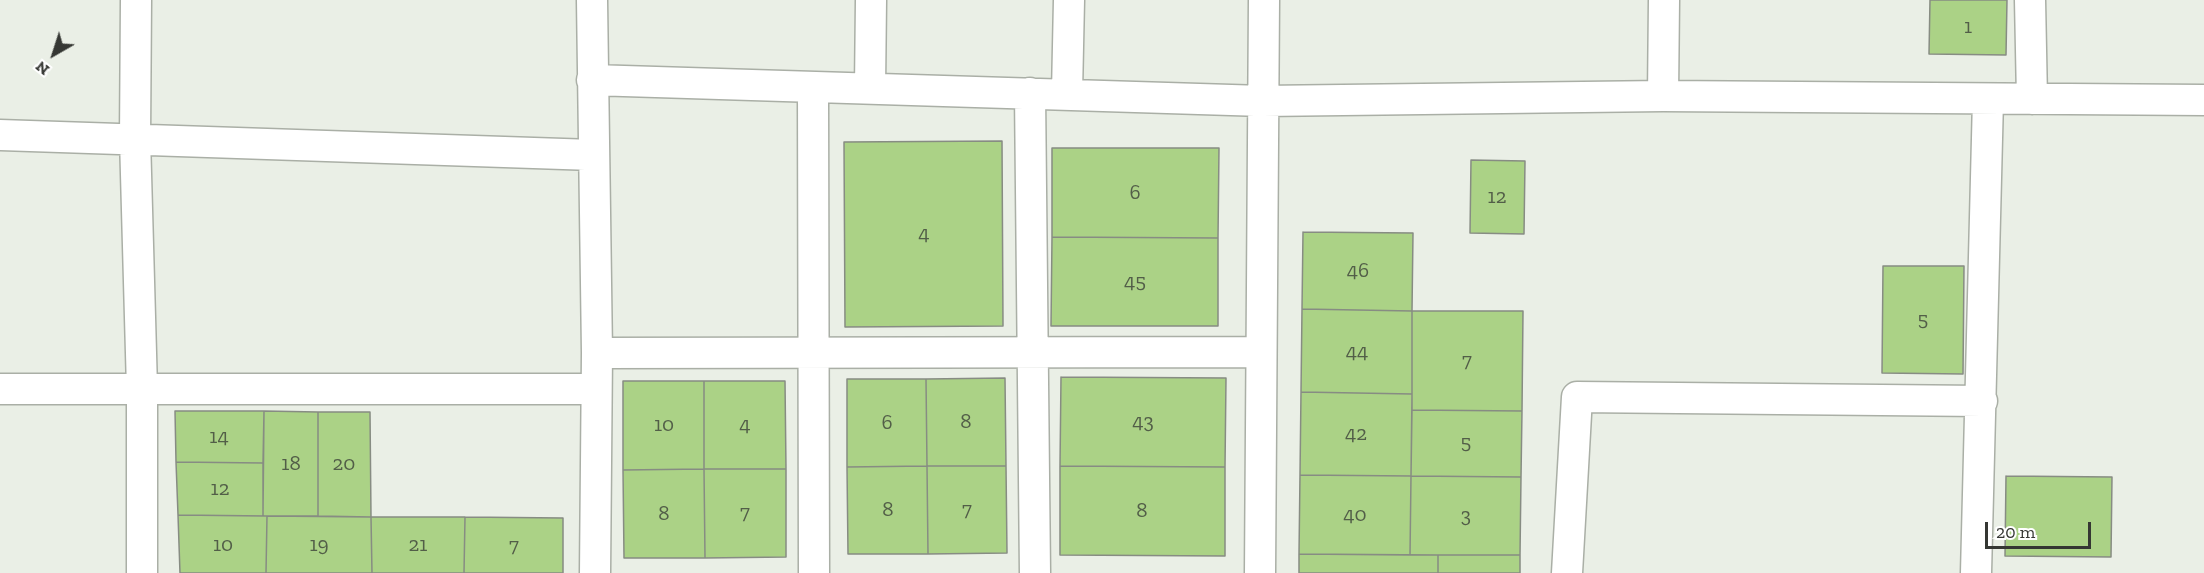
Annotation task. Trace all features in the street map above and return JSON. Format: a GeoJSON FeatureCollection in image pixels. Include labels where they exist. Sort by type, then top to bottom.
{"type":"FeatureCollection","features":[{"type":"Feature","properties":{"kind":"street"},"geometry":{"type":"LineString","coordinates":[[136,0],[135,138],[142,389],[142,573]]}},
{"type":"Feature","properties":{"kind":"street"},"geometry":{"type":"LineString","coordinates":[[592,0],[597,353],[595,573]]}},
{"type":"Feature","properties":{"kind":"street"},"geometry":{"type":"LineString","coordinates":[[870,88],[871,0]]}},
{"type":"Feature","properties":{"kind":"street"},"geometry":{"type":"LineString","coordinates":[[1067,93],[1069,0]]}},
{"type":"Feature","properties":{"kind":"street"},"geometry":{"type":"LineString","coordinates":[[1260,573],[1264,0]]}},
{"type":"Feature","properties":{"kind":"street"},"geometry":{"type":"LineString","coordinates":[[1663,96],[1664,0]]}},
{"type":"Feature","properties":{"kind":"street"},"geometry":{"type":"LineString","coordinates":[[2030,0],[2032,99]]}},
{"type":"Feature","properties":{"kind":"street"},"geometry":{"type":"LineString","coordinates":[[592,80],[813,89],[870,88],[1067,93],[1263,102],[1663,96],[2204,100]]}},
{"type":"Feature","properties":{"kind":"street"},"geometry":{"type":"LineString","coordinates":[[813,89],[814,573]]}},
{"type":"Feature","properties":{"kind":"street"},"geometry":{"type":"LineString","coordinates":[[1030,93],[1035,573]]}},
{"type":"Feature","properties":{"kind":"street"},"geometry":{"type":"LineString","coordinates":[[1976,573],[1988,99]]}},
{"type":"Feature","properties":{"kind":"street"},"geometry":{"type":"LineString","coordinates":[[0,135],[593,155]]}},
{"type":"Feature","properties":{"kind":"street"},"geometry":{"type":"LineString","coordinates":[[597,353],[1260,352]]}},
{"type":"Feature","properties":{"kind":"street"},"geometry":{"type":"LineString","coordinates":[[0,389],[596,389]]}},
{"type":"Feature","properties":{"kind":"street"},"geometry":{"type":"LineString","coordinates":[[1567,573],[1577,397],[1982,402]]}},
{"type":"Feature","properties":{"kind":"building"},"geometry":{"type":"Polygon","coordinates":[[[1930,0],[2007,0],[2006,55],[1929,54],[1930,0]]]}},
{"type":"Feature","properties":{"kind":"building"},"geometry":{"type":"Polygon","coordinates":[[[1002,141],[1003,326],[845,327],[844,142],[1002,141]]]}},
{"type":"Feature","properties":{"kind":"building"},"geometry":{"type":"Polygon","coordinates":[[[1052,148],[1219,148],[1218,238],[1052,237],[1052,148]]]}},
{"type":"Feature","properties":{"kind":"building"},"geometry":{"type":"Polygon","coordinates":[[[1471,160],[1525,161],[1524,234],[1470,233],[1471,160]]]}},
{"type":"Feature","properties":{"kind":"building"},"geometry":{"type":"Polygon","coordinates":[[[1303,232],[1413,233],[1412,311],[1302,309],[1303,232]]]}},
{"type":"Feature","properties":{"kind":"building"},"geometry":{"type":"Polygon","coordinates":[[[1052,237],[1218,238],[1218,326],[1051,326],[1052,237]]]}},
{"type":"Feature","properties":{"kind":"building"},"geometry":{"type":"Polygon","coordinates":[[[1883,266],[1964,266],[1963,374],[1882,373],[1883,266]]]}},
{"type":"Feature","properties":{"kind":"building"},"geometry":{"type":"Polygon","coordinates":[[[1302,309],[1412,311],[1412,394],[1301,392],[1302,309]]]}},
{"type":"Feature","properties":{"kind":"building"},"geometry":{"type":"Polygon","coordinates":[[[1412,311],[1523,311],[1522,411],[1412,410],[1412,311]]]}},
{"type":"Feature","properties":{"kind":"building"},"geometry":{"type":"Polygon","coordinates":[[[1061,377],[1226,378],[1225,467],[1060,466],[1061,377]]]}},
{"type":"Feature","properties":{"kind":"building"},"geometry":{"type":"Polygon","coordinates":[[[1005,378],[1006,466],[927,466],[926,379],[1005,378]]]}},
{"type":"Feature","properties":{"kind":"building"},"geometry":{"type":"Polygon","coordinates":[[[847,379],[926,379],[927,466],[847,467],[847,379]]]}},
{"type":"Feature","properties":{"kind":"building"},"geometry":{"type":"Polygon","coordinates":[[[623,381],[704,381],[704,469],[623,470],[623,381]]]}},
{"type":"Feature","properties":{"kind":"building"},"geometry":{"type":"Polygon","coordinates":[[[704,381],[785,381],[786,469],[704,469],[704,381]]]}},
{"type":"Feature","properties":{"kind":"building"},"geometry":{"type":"Polygon","coordinates":[[[1301,392],[1412,394],[1411,476],[1300,475],[1301,392]]]}},
{"type":"Feature","properties":{"kind":"building"},"geometry":{"type":"Polygon","coordinates":[[[1412,410],[1522,411],[1521,477],[1411,476],[1412,410]]]}},
{"type":"Feature","properties":{"kind":"building"},"geometry":{"type":"Polygon","coordinates":[[[175,411],[264,411],[263,463],[176,462],[175,411]]]}},
{"type":"Feature","properties":{"kind":"building"},"geometry":{"type":"Polygon","coordinates":[[[264,411],[318,412],[318,516],[263,516],[264,411]]]}},
{"type":"Feature","properties":{"kind":"building"},"geometry":{"type":"Polygon","coordinates":[[[318,412],[370,412],[371,517],[318,516],[318,412]]]}},
{"type":"Feature","properties":{"kind":"building"},"geometry":{"type":"Polygon","coordinates":[[[176,462],[263,463],[263,516],[178,515],[176,462]]]}},
{"type":"Feature","properties":{"kind":"building"},"geometry":{"type":"Polygon","coordinates":[[[927,466],[1006,466],[1007,553],[928,554],[927,466]]]}},
{"type":"Feature","properties":{"kind":"building"},"geometry":{"type":"Polygon","coordinates":[[[927,466],[928,554],[848,554],[847,467],[927,466]]]}},
{"type":"Feature","properties":{"kind":"building"},"geometry":{"type":"Polygon","coordinates":[[[1060,466],[1225,467],[1225,556],[1060,555],[1060,466]]]}},
{"type":"Feature","properties":{"kind":"building"},"geometry":{"type":"Polygon","coordinates":[[[704,469],[786,469],[786,557],[705,558],[704,469]]]}},
{"type":"Feature","properties":{"kind":"building"},"geometry":{"type":"Polygon","coordinates":[[[704,469],[705,558],[624,558],[623,470],[704,469]]]}},
{"type":"Feature","properties":{"kind":"building"},"geometry":{"type":"Polygon","coordinates":[[[1300,475],[1411,476],[1410,555],[1299,554],[1300,475]]]}},
{"type":"Feature","properties":{"kind":"building"},"geometry":{"type":"Polygon","coordinates":[[[1411,476],[1521,477],[1520,555],[1410,555],[1411,476]]]}},
{"type":"Feature","properties":{"kind":"building"},"geometry":{"type":"Polygon","coordinates":[[[2006,476],[2112,477],[2111,557],[2005,556],[2006,476]]]}},
{"type":"Feature","properties":{"kind":"building"},"geometry":{"type":"Polygon","coordinates":[[[178,515],[267,516],[266,573],[180,573],[178,515]]]}},
{"type":"Feature","properties":{"kind":"building"},"geometry":{"type":"Polygon","coordinates":[[[267,516],[371,517],[372,573],[266,573],[267,516]]]}},
{"type":"Feature","properties":{"kind":"building"},"geometry":{"type":"Polygon","coordinates":[[[371,517],[465,517],[464,573],[372,573],[371,517]]]}},
{"type":"Feature","properties":{"kind":"building"},"geometry":{"type":"Polygon","coordinates":[[[465,517],[563,518],[563,573],[464,573],[465,517]]]}},
{"type":"Feature","properties":{"kind":"building"},"geometry":{"type":"Polygon","coordinates":[[[1299,554],[1438,555],[1438,573],[1299,573],[1299,554]]]}},
{"type":"Feature","properties":{"kind":"building"},"geometry":{"type":"Polygon","coordinates":[[[1438,555],[1520,555],[1520,573],[1438,573],[1438,555]]]}}]}
